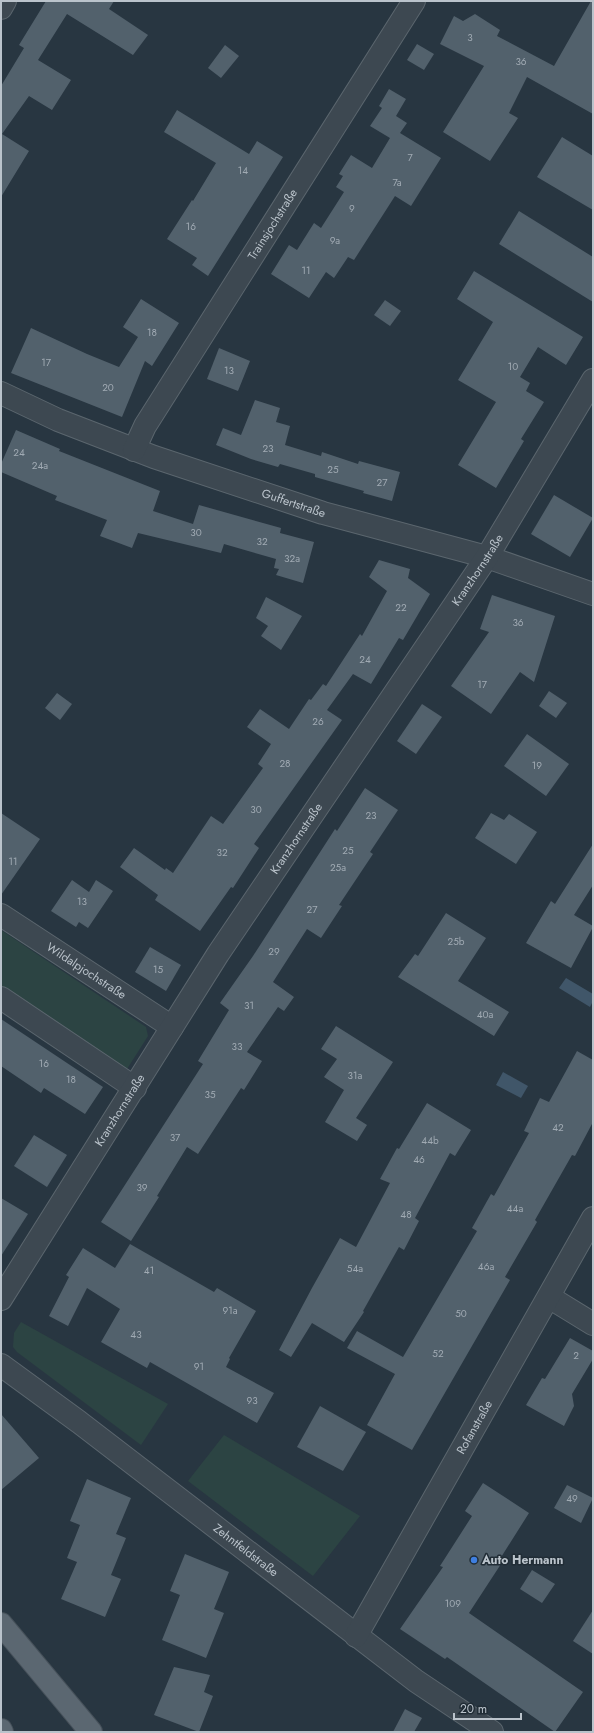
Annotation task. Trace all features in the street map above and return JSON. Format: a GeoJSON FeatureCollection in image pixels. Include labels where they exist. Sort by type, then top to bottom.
{"type":"FeatureCollection","features":[{"type":"Feature","properties":{"kind":"main road"},"geometry":{"type":"LineString","coordinates":[[1,1624],[91,1732]]}},
{"type":"Feature","properties":{"kind":"street"},"geometry":{"type":"LineString","coordinates":[[1,8],[5,1]]}},
{"type":"Feature","properties":{"kind":"street","name":"Trainsjochstraße"},"geometry":{"type":"LineString","coordinates":[[134,450],[145,426],[414,1]]}},
{"type":"Feature","properties":{"kind":"street","name":"Kranzhornstraße"},"geometry":{"type":"LineString","coordinates":[[1,1299],[222,949],[487,557],[593,380]]}},
{"type":"Feature","properties":{"kind":"street","name":"Guffertstraße"},"geometry":{"type":"LineString","coordinates":[[1,394],[58,420],[134,450],[323,513],[487,557],[593,594]]}},
{"type":"Feature","properties":{"kind":"street","name":"Wildalpjochstraße"},"geometry":{"type":"LineString","coordinates":[[1,915],[172,1027]]}},
{"type":"Feature","properties":{"kind":"street"},"geometry":{"type":"LineString","coordinates":[[1,998],[135,1088]]}},
{"type":"Feature","properties":{"kind":"street","name":"Rofanstraße"},"geometry":{"type":"LineString","coordinates":[[356,1636],[593,1218]]}},
{"type":"Feature","properties":{"kind":"street"},"geometry":{"type":"LineString","coordinates":[[549,1297],[593,1324]]}},
{"type":"Feature","properties":{"kind":"street","name":"Zehntfeldstraße"},"geometry":{"type":"LineString","coordinates":[[1,1366],[79,1422],[416,1681],[492,1732]]}},
{"type":"Feature","properties":{"kind":"green space"},"geometry":{"type":"Polygon","coordinates":[[[1,930],[146,1027],[148,1036],[127,1069],[1,987],[1,930]]]}},
{"type":"Feature","properties":{"kind":"green space"},"geometry":{"type":"Polygon","coordinates":[[[21,1322],[168,1404],[141,1445],[17,1352],[13,1347],[14,1333],[21,1322]]]}},
{"type":"Feature","properties":{"kind":"green space"},"geometry":{"type":"Polygon","coordinates":[[[224,1435],[360,1516],[313,1576],[188,1481],[224,1435]]]}},
{"type":"Feature","properties":{"kind":"water"},"geometry":{"type":"Polygon","coordinates":[[[566,978],[593,994],[593,1001],[590,1007],[559,988],[566,978]]]}},
{"type":"Feature","properties":{"kind":"water"},"geometry":{"type":"Polygon","coordinates":[[[503,1072],[528,1086],[521,1098],[496,1085],[503,1072]]]}},
{"type":"Feature","properties":{"kind":"building"},"geometry":{"type":"Polygon","coordinates":[[[46,1],[114,1],[109,9],[148,35],[133,55],[67,14],[38,60],[71,80],[52,110],[29,96],[2,134],[29,151],[1,197],[1,86],[24,48],[19,45],[46,1]]]}},
{"type":"Feature","properties":{"kind":"building"},"geometry":{"type":"Polygon","coordinates":[[[591,1],[593,1],[593,114],[527,77],[509,113],[518,118],[490,161],[443,132],[484,66],[440,44],[454,16],[463,21],[475,14],[500,30],[497,36],[554,66],[591,1]]]}},
{"type":"Feature","properties":{"kind":"building"},"geometry":{"type":"Polygon","coordinates":[[[417,44],[434,54],[424,70],[407,60],[417,44]]]}},
{"type":"Feature","properties":{"kind":"building"},"geometry":{"type":"Polygon","coordinates":[[[225,45],[239,56],[221,78],[208,68],[225,45]]]}},
{"type":"Feature","properties":{"kind":"building"},"geometry":{"type":"Polygon","coordinates":[[[389,89],[406,99],[396,116],[407,123],[400,133],[441,158],[411,206],[395,196],[354,260],[348,257],[334,278],[326,272],[309,298],[271,274],[289,245],[297,250],[314,223],[321,228],[344,192],[336,187],[343,176],[339,174],[351,155],[372,168],[390,138],[370,126],[382,108],[379,106],[389,89]]]}},
{"type":"Feature","properties":{"kind":"building"},"geometry":{"type":"Polygon","coordinates":[[[177,110],[249,154],[257,141],[283,157],[208,276],[192,265],[197,258],[167,239],[192,200],[193,201],[216,163],[164,132],[177,110]]]}},
{"type":"Feature","properties":{"kind":"building"},"geometry":{"type":"Polygon","coordinates":[[[562,137],[593,156],[593,210],[537,177],[562,137]]]}},
{"type":"Feature","properties":{"kind":"building"},"geometry":{"type":"Polygon","coordinates":[[[519,211],[593,257],[593,302],[499,244],[519,211]]]}},
{"type":"Feature","properties":{"kind":"building"},"geometry":{"type":"Polygon","coordinates":[[[474,271],[583,337],[566,365],[538,347],[520,377],[530,383],[526,391],[544,402],[521,439],[524,441],[496,488],[458,465],[496,402],[458,380],[493,322],[457,299],[474,271]]]}},
{"type":"Feature","properties":{"kind":"building"},"geometry":{"type":"Polygon","coordinates":[[[141,299],[179,323],[152,366],[145,361],[122,417],[11,373],[31,328],[119,367],[138,337],[123,327],[141,299]]]}},
{"type":"Feature","properties":{"kind":"building"},"geometry":{"type":"Polygon","coordinates":[[[385,300],[401,311],[390,326],[374,315],[385,300]]]}},
{"type":"Feature","properties":{"kind":"building"},"geometry":{"type":"Polygon","coordinates":[[[219,348],[250,361],[238,391],[207,379],[219,348]]]}},
{"type":"Feature","properties":{"kind":"building"},"geometry":{"type":"Polygon","coordinates":[[[255,400],[280,408],[276,422],[290,426],[285,445],[321,456],[322,452],[358,464],[359,461],[400,472],[392,501],[363,493],[364,491],[315,477],[315,474],[280,464],[278,467],[251,459],[216,445],[223,428],[241,435],[255,400]]]}},
{"type":"Feature","properties":{"kind":"building"},"geometry":{"type":"Polygon","coordinates":[[[16,430],[60,449],[59,451],[160,491],[153,511],[193,524],[199,505],[281,528],[280,533],[314,542],[303,583],[276,575],[279,569],[274,568],[276,559],[224,544],[221,553],[138,533],[132,548],[100,536],[107,520],[55,500],[57,496],[1,472],[1,464],[16,430]]]}},
{"type":"Feature","properties":{"kind":"building"},"geometry":{"type":"Polygon","coordinates":[[[554,495],[593,518],[570,557],[531,534],[554,495]]]}},
{"type":"Feature","properties":{"kind":"building"},"geometry":{"type":"Polygon","coordinates":[[[379,560],[410,569],[408,578],[430,594],[403,640],[399,638],[371,684],[353,674],[327,710],[342,720],[254,844],[259,848],[233,888],[231,887],[200,931],[155,900],[158,895],[120,867],[134,848],[165,870],[166,868],[173,873],[211,816],[223,824],[263,768],[258,764],[271,744],[247,727],[260,709],[289,729],[309,699],[311,700],[323,684],[326,686],[360,634],[362,636],[387,591],[369,577],[379,560]]]}},
{"type":"Feature","properties":{"kind":"building"},"geometry":{"type":"Polygon","coordinates":[[[492,595],[555,616],[534,682],[520,672],[491,714],[451,686],[489,632],[480,629],[492,595]]]}},
{"type":"Feature","properties":{"kind":"building"},"geometry":{"type":"Polygon","coordinates":[[[266,597],[302,616],[281,650],[261,636],[268,626],[256,618],[266,597]]]}},
{"type":"Feature","properties":{"kind":"building"},"geometry":{"type":"Polygon","coordinates":[[[549,691],[567,703],[556,718],[539,706],[549,691]]]}},
{"type":"Feature","properties":{"kind":"building"},"geometry":{"type":"Polygon","coordinates":[[[57,693],[72,704],[60,720],[45,708],[57,693]]]}},
{"type":"Feature","properties":{"kind":"building"},"geometry":{"type":"Polygon","coordinates":[[[422,704],[442,717],[416,754],[397,741],[422,704]]]}},
{"type":"Feature","properties":{"kind":"building"},"geometry":{"type":"Polygon","coordinates":[[[527,734],[569,764],[546,796],[504,766],[527,734]]]}},
{"type":"Feature","properties":{"kind":"building"},"geometry":{"type":"Polygon","coordinates":[[[365,788],[398,810],[370,852],[373,854],[339,905],[342,906],[321,938],[307,929],[273,982],[294,997],[284,1011],[278,1007],[247,1052],[262,1061],[244,1090],[241,1088],[198,1154],[187,1147],[157,1196],[159,1197],[131,1241],[101,1222],[203,1064],[198,1061],[229,1010],[220,1003],[253,956],[335,829],[337,831],[365,788]]]}},
{"type":"Feature","properties":{"kind":"building"},"geometry":{"type":"Polygon","coordinates":[[[1,813],[40,839],[1,895],[1,813]]]}},
{"type":"Feature","properties":{"kind":"building"},"geometry":{"type":"Polygon","coordinates":[[[491,813],[504,820],[509,814],[537,832],[516,864],[475,838],[491,813]]]}},
{"type":"Feature","properties":{"kind":"building"},"geometry":{"type":"Polygon","coordinates":[[[593,844],[593,885],[574,915],[593,927],[571,968],[526,943],[551,901],[555,904],[593,844]]]}},
{"type":"Feature","properties":{"kind":"building"},"geometry":{"type":"Polygon","coordinates":[[[72,880],[89,892],[96,880],[113,891],[88,928],[79,922],[76,927],[51,911],[72,880]]]}},
{"type":"Feature","properties":{"kind":"building"},"geometry":{"type":"Polygon","coordinates":[[[446,913],[486,938],[458,981],[509,1012],[494,1036],[398,977],[415,954],[418,956],[446,913]]]}},
{"type":"Feature","properties":{"kind":"building"},"geometry":{"type":"Polygon","coordinates":[[[150,947],[181,965],[166,991],[135,972],[150,947]]]}},
{"type":"Feature","properties":{"kind":"building"},"geometry":{"type":"Polygon","coordinates":[[[1,1019],[103,1087],[85,1114],[44,1088],[41,1093],[1,1066],[1,1019]]]}},
{"type":"Feature","properties":{"kind":"building"},"geometry":{"type":"Polygon","coordinates":[[[336,1026],[393,1062],[356,1118],[367,1125],[357,1141],[325,1122],[344,1090],[324,1077],[337,1059],[321,1049],[336,1026]]]}},
{"type":"Feature","properties":{"kind":"building"},"geometry":{"type":"Polygon","coordinates":[[[577,1051],[593,1060],[593,1122],[575,1156],[572,1155],[535,1220],[537,1222],[505,1277],[510,1280],[412,1450],[367,1425],[395,1374],[347,1348],[357,1331],[403,1357],[477,1231],[472,1228],[491,1194],[494,1196],[529,1133],[524,1131],[540,1098],[549,1102],[577,1051]]]}},
{"type":"Feature","properties":{"kind":"building"},"geometry":{"type":"Polygon","coordinates":[[[427,1103],[471,1130],[455,1156],[450,1153],[415,1218],[419,1221],[404,1250],[399,1247],[363,1311],[364,1312],[344,1342],[312,1323],[291,1357],[279,1350],[312,1288],[340,1238],[356,1247],[390,1183],[380,1179],[397,1148],[399,1149],[427,1103]]]}},
{"type":"Feature","properties":{"kind":"building"},"geometry":{"type":"Polygon","coordinates":[[[34,1135],[67,1155],[47,1187],[14,1166],[34,1135]]]}},
{"type":"Feature","properties":{"kind":"building"},"geometry":{"type":"Polygon","coordinates":[[[1,1198],[28,1214],[1,1256],[1,1198]]]}},
{"type":"Feature","properties":{"kind":"building"},"geometry":{"type":"Polygon","coordinates":[[[130,1244],[214,1292],[217,1288],[256,1311],[229,1358],[230,1359],[226,1367],[274,1393],[257,1423],[150,1362],[147,1368],[101,1342],[120,1309],[87,1288],[68,1326],[49,1316],[69,1277],[66,1275],[83,1248],[115,1268],[130,1244]]]}},
{"type":"Feature","properties":{"kind":"building"},"geometry":{"type":"Polygon","coordinates":[[[570,1338],[593,1351],[593,1359],[572,1394],[574,1406],[564,1426],[526,1405],[542,1378],[545,1379],[570,1338]]]}},
{"type":"Feature","properties":{"kind":"building"},"geometry":{"type":"Polygon","coordinates":[[[320,1406],[366,1432],[343,1471],[297,1447],[320,1406]]]}},
{"type":"Feature","properties":{"kind":"building"},"geometry":{"type":"Polygon","coordinates":[[[1,1414],[39,1458],[1,1490],[1,1414]]]}},
{"type":"Feature","properties":{"kind":"building"},"geometry":{"type":"Polygon","coordinates":[[[87,1479],[131,1498],[116,1534],[126,1538],[111,1575],[121,1579],[105,1617],[61,1599],[77,1562],[67,1558],[80,1525],[70,1521],[87,1479]]]}},
{"type":"Feature","properties":{"kind":"building"},"geometry":{"type":"Polygon","coordinates":[[[483,1483],[529,1513],[498,1562],[501,1564],[469,1613],[583,1692],[555,1732],[447,1657],[445,1659],[400,1629],[443,1567],[440,1566],[472,1516],[465,1511],[483,1483]]]}},
{"type":"Feature","properties":{"kind":"building"},"geometry":{"type":"Polygon","coordinates":[[[567,1485],[593,1498],[581,1523],[554,1508],[567,1485]]]}},
{"type":"Feature","properties":{"kind":"building"},"geometry":{"type":"Polygon","coordinates":[[[185,1554],[229,1572],[214,1609],[224,1613],[206,1658],[162,1640],[180,1595],[170,1591],[185,1554]]]}},
{"type":"Feature","properties":{"kind":"building"},"geometry":{"type":"Polygon","coordinates":[[[532,1570],[555,1584],[542,1603],[520,1589],[532,1570]]]}},
{"type":"Feature","properties":{"kind":"building"},"geometry":{"type":"Polygon","coordinates":[[[593,1610],[593,1654],[573,1641],[593,1610]]]}},
{"type":"Feature","properties":{"kind":"building"},"geometry":{"type":"Polygon","coordinates":[[[174,1667],[210,1675],[204,1692],[213,1696],[199,1732],[154,1715],[174,1667]]]}},
{"type":"Feature","properties":{"kind":"building"},"geometry":{"type":"Polygon","coordinates":[[[405,1709],[422,1718],[414,1732],[393,1732],[405,1709]]]}},
{"type":"Feature","properties":{"kind":"place","name":"Auto Hermann"},"geometry":{"type":"Point","coordinates":[474,1560]}}]}
